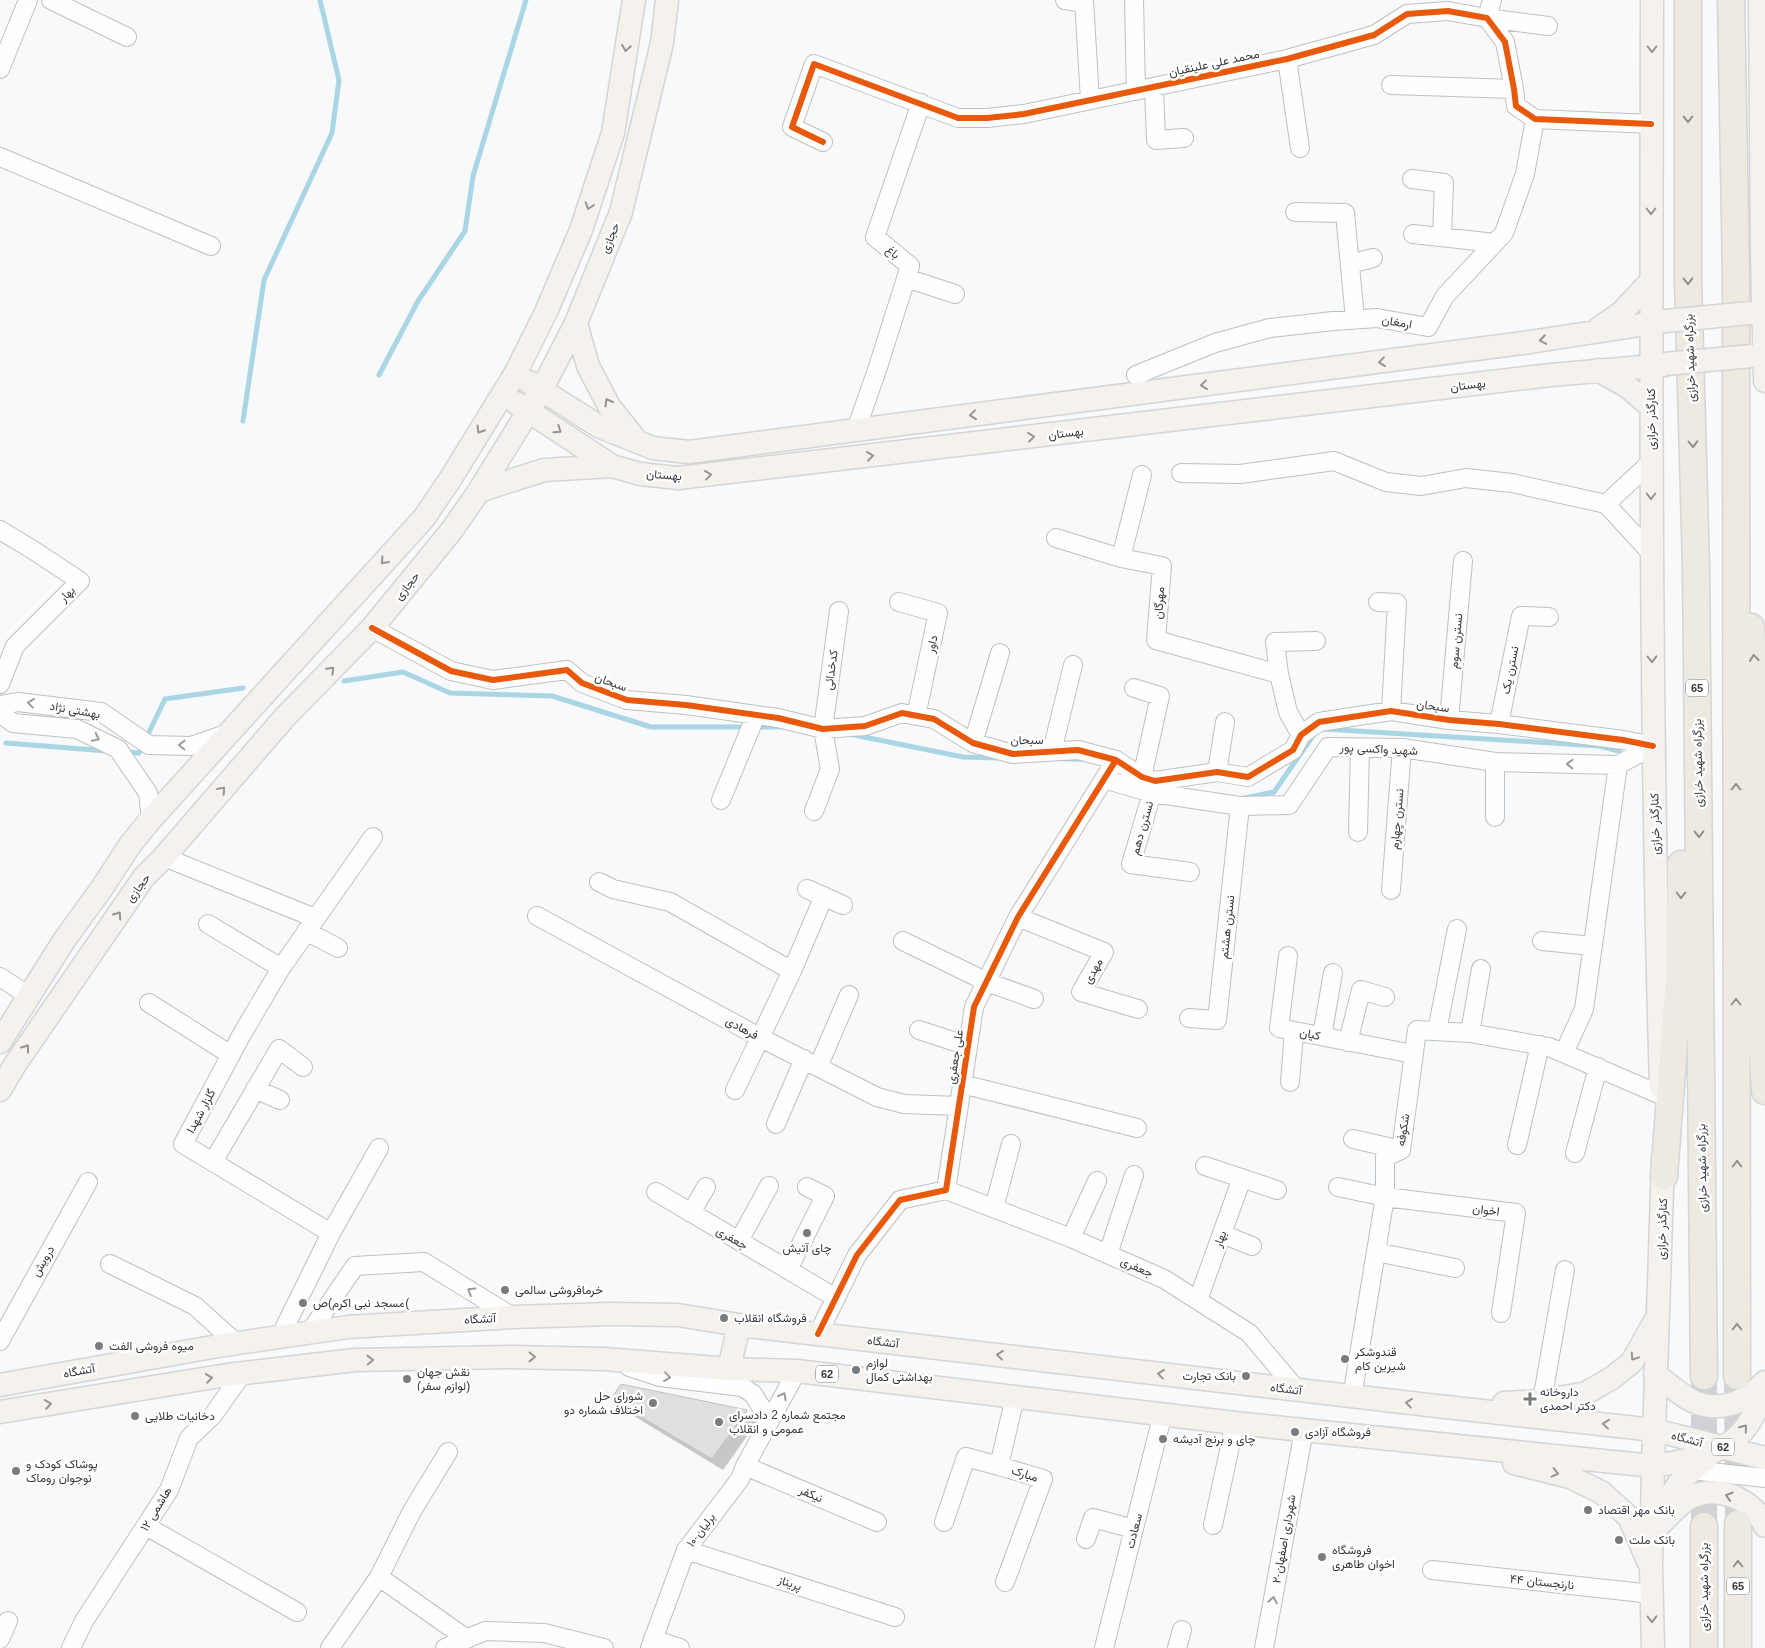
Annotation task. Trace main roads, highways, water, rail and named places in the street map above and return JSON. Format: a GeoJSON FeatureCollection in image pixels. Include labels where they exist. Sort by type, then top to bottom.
{"type":"FeatureCollection","features":[{"type":"Feature","properties":{"kind":"highway"},"geometry":{"type":"LineString","coordinates":[[1673,0],[1688,84]]}},
{"type":"Feature","properties":{"kind":"highway","name":"بزرگراه شهید خرازی"},"geometry":{"type":"LineString","coordinates":[[1688,0],[1688,279],[1696,566],[1704,1376]]}},
{"type":"Feature","properties":{"kind":"highway"},"geometry":{"type":"LineString","coordinates":[[1731,0],[1736,285],[1737,1376]]}},
{"type":"Feature","properties":{"kind":"highway"},"geometry":{"type":"LineString","coordinates":[[1732,81],[1737,0]]}},
{"type":"Feature","properties":{"kind":"highway"},"geometry":{"type":"LineString","coordinates":[[1736,477],[1762,739],[1758,960],[1765,1091]]}},
{"type":"Feature","properties":{"kind":"highway"},"geometry":{"type":"LineString","coordinates":[[1664,1176],[1680,966],[1682,721],[1696,566]]}},
{"type":"Feature","properties":{"kind":"highway","name":"65"},"geometry":{"type":"LineString","coordinates":[[1738,1524],[1738,1648]]}},
{"type":"Feature","properties":{"kind":"highway","name":"بزرگراه شهید خرازی"},"geometry":{"type":"LineString","coordinates":[[1704,1526],[1704,1648]]}},
{"type":"Feature","properties":{"kind":"main road"},"geometry":{"type":"LineString","coordinates":[[0,1042],[65,939],[130,845],[229,732],[424,518],[515,374],[546,312],[581,230],[612,133],[634,0]]}},
{"type":"Feature","properties":{"kind":"main road","name":"حجازی"},"geometry":{"type":"LineString","coordinates":[[0,1090],[16,1063],[139,884],[285,717],[372,628],[452,530],[479,491],[542,390],[576,323],[621,212],[662,43],[667,0]]}},
{"type":"Feature","properties":{"kind":"main road","name":"کنارگذر خرازی"},"geometry":{"type":"LineString","coordinates":[[1652,0],[1651,281],[1658,322],[1658,365],[1651,407],[1651,553],[1656,922],[1664,1176],[1655,1374],[1651,1568],[1653,1648]]}},
{"type":"Feature","properties":{"kind":"main road"},"geometry":{"type":"LineString","coordinates":[[1760,0],[1763,126],[1763,260],[1759,312],[1760,356],[1765,380]]}},
{"type":"Feature","properties":{"kind":"main road"},"geometry":{"type":"LineString","coordinates":[[1591,332],[1621,313],[1651,281]]}},
{"type":"Feature","properties":{"kind":"main road","name":"بهستان"},"geometry":{"type":"LineString","coordinates":[[515,374],[600,427],[653,448],[689,452],[1530,342],[1658,322],[1759,312]]}},
{"type":"Feature","properties":{"kind":"main road"},"geometry":{"type":"LineString","coordinates":[[576,323],[588,366],[609,406],[637,441]]}},
{"type":"Feature","properties":{"kind":"main road","name":"بهستان"},"geometry":{"type":"LineString","coordinates":[[502,395],[612,466],[640,474],[678,478],[1598,370],[1760,356]]}},
{"type":"Feature","properties":{"kind":"main road"},"geometry":{"type":"LineString","coordinates":[[1598,370],[1628,387],[1651,407]]}},
{"type":"Feature","properties":{"kind":"main road"},"geometry":{"type":"LineString","coordinates":[[1232,381],[1233,413]]}},
{"type":"Feature","properties":{"kind":"main road"},"geometry":{"type":"LineString","coordinates":[[479,491],[544,470],[612,466]]}},
{"type":"Feature","properties":{"kind":"main road","name":"آتشگاه"},"geometry":{"type":"LineString","coordinates":[[0,1385],[236,1343],[348,1327],[513,1317],[610,1314],[678,1315],[739,1325],[1654,1430],[1765,1458]]}},
{"type":"Feature","properties":{"kind":"main road"},"geometry":{"type":"LineString","coordinates":[[1437,1406],[1542,1401],[1586,1393],[1612,1378],[1632,1362],[1658,1315]]}},
{"type":"Feature","properties":{"kind":"main road"},"geometry":{"type":"LineString","coordinates":[[729,1369],[739,1325]]}},
{"type":"Feature","properties":{"kind":"main road","name":"62"},"geometry":{"type":"LineString","coordinates":[[0,1412],[242,1374],[355,1360],[510,1357],[604,1358],[729,1369],[797,1371],[1235,1423],[1653,1466],[1698,1458],[1722,1448],[1742,1432],[1755,1414],[1765,1389]]}},
{"type":"Feature","properties":{"kind":"main road"},"geometry":{"type":"LineString","coordinates":[[1655,1374],[1688,1399],[1712,1406],[1739,1402],[1754,1393],[1765,1382]]}},
{"type":"Feature","properties":{"kind":"main road"},"geometry":{"type":"LineString","coordinates":[[1440,1444],[1570,1477],[1601,1492],[1628,1517],[1651,1568]]}},
{"type":"Feature","properties":{"kind":"main road"},"geometry":{"type":"LineString","coordinates":[[1652,1532],[1668,1498],[1690,1470],[1722,1448]]}},
{"type":"Feature","properties":{"kind":"main road"},"geometry":{"type":"LineString","coordinates":[[1652,1532],[1687,1500],[1708,1493],[1729,1494],[1748,1504],[1765,1526]]}},
{"type":"Feature","properties":{"kind":"waterway"},"geometry":{"type":"LineString","coordinates":[[243,421],[264,280],[332,133],[339,80],[320,0]]}},
{"type":"Feature","properties":{"kind":"waterway"},"geometry":{"type":"LineString","coordinates":[[379,375],[418,301],[465,231],[473,176],[526,0]]}},
{"type":"Feature","properties":{"kind":"waterway"},"geometry":{"type":"LineString","coordinates":[[344,681],[403,672],[450,693],[552,696],[651,727],[783,727]]}},
{"type":"Feature","properties":{"kind":"waterway"},"geometry":{"type":"LineString","coordinates":[[126,752],[139,753],[165,699],[243,688]]}},
{"type":"Feature","properties":{"kind":"waterway"},"geometry":{"type":"LineString","coordinates":[[1324,729],[1599,746],[1619,751]]}},
{"type":"Feature","properties":{"kind":"waterway"},"geometry":{"type":"LineString","coordinates":[[1245,798],[1274,792],[1315,733]]}},
{"type":"Feature","properties":{"kind":"waterway"},"geometry":{"type":"LineString","coordinates":[[849,734],[963,757],[998,758]]}},
{"type":"Feature","properties":{"kind":"waterway"},"geometry":{"type":"LineString","coordinates":[[6,743],[107,751]]}},
{"type":"Feature","properties":{"kind":"waterway"},"geometry":{"type":"LineString","coordinates":[[1066,759],[1085,759]]}},
{"type":"Feature","properties":{"kind":"tunnel"},"geometry":{"type":"LineString","coordinates":[[1704,1376],[1704,1526]]}},
{"type":"Feature","properties":{"kind":"tunnel"},"geometry":{"type":"LineString","coordinates":[[1737,1376],[1738,1521]]}},
{"type":"Feature","properties":{"kind":"place","name":"چای آتیش"},"geometry":{"type":"Point","coordinates":[807,1233]}},
{"type":"Feature","properties":{"kind":"place","name":"خرمافروشی سالمی"},"geometry":{"type":"Point","coordinates":[505,1290]}},
{"type":"Feature","properties":{"kind":"place","name":"مسجد نبی اکرم)ص("},"geometry":{"type":"Point","coordinates":[303,1303]}},
{"type":"Feature","properties":{"kind":"place","name":"فروشگاه انقلاب"},"geometry":{"type":"Point","coordinates":[724,1318]}},
{"type":"Feature","properties":{"kind":"place","name":"میوه فروشی الفت"},"geometry":{"type":"Point","coordinates":[99,1346]}},
{"type":"Feature","properties":{"kind":"place","name":"قندوشکر شیرین کام"},"geometry":{"type":"Point","coordinates":[1345,1359]}},
{"type":"Feature","properties":{"kind":"place","name":"لوازم بهداشتی کمال"},"geometry":{"type":"Point","coordinates":[856,1370]}},
{"type":"Feature","properties":{"kind":"place","name":"بانک تجارت"},"geometry":{"type":"Point","coordinates":[1246,1376]}},
{"type":"Feature","properties":{"kind":"place","name":"نقش جهان (لوازم سفر)"},"geometry":{"type":"Point","coordinates":[407,1379]}},
{"type":"Feature","properties":{"kind":"place","name":"داروخانه دکتر احمدی"},"geometry":{"type":"Point","coordinates":[1530,1399]}},
{"type":"Feature","properties":{"kind":"place","name":"شورای حل اختلاف شماره دو"},"geometry":{"type":"Point","coordinates":[653,1403]}},
{"type":"Feature","properties":{"kind":"place","name":"دخانیات طلایی"},"geometry":{"type":"Point","coordinates":[135,1416]}},
{"type":"Feature","properties":{"kind":"place","name":"مجتمع شماره 2 دادسرای عمومی و انقلاب"},"geometry":{"type":"Point","coordinates":[719,1422]}},
{"type":"Feature","properties":{"kind":"place","name":"فروشگاه آزادی"},"geometry":{"type":"Point","coordinates":[1295,1432]}},
{"type":"Feature","properties":{"kind":"place","name":"چای و برنج آدیشه"},"geometry":{"type":"Point","coordinates":[1163,1439]}},
{"type":"Feature","properties":{"kind":"place","name":"پوشاک کودک و نوجوان روماک"},"geometry":{"type":"Point","coordinates":[16,1471]}},
{"type":"Feature","properties":{"kind":"place","name":"بانک مهر اقتصاد"},"geometry":{"type":"Point","coordinates":[1588,1510]}},
{"type":"Feature","properties":{"kind":"place","name":"بانک ملت"},"geometry":{"type":"Point","coordinates":[1619,1540]}},
{"type":"Feature","properties":{"kind":"place","name":"فروشگاه اخوان طاهری"},"geometry":{"type":"Point","coordinates":[1322,1557]}}]}
